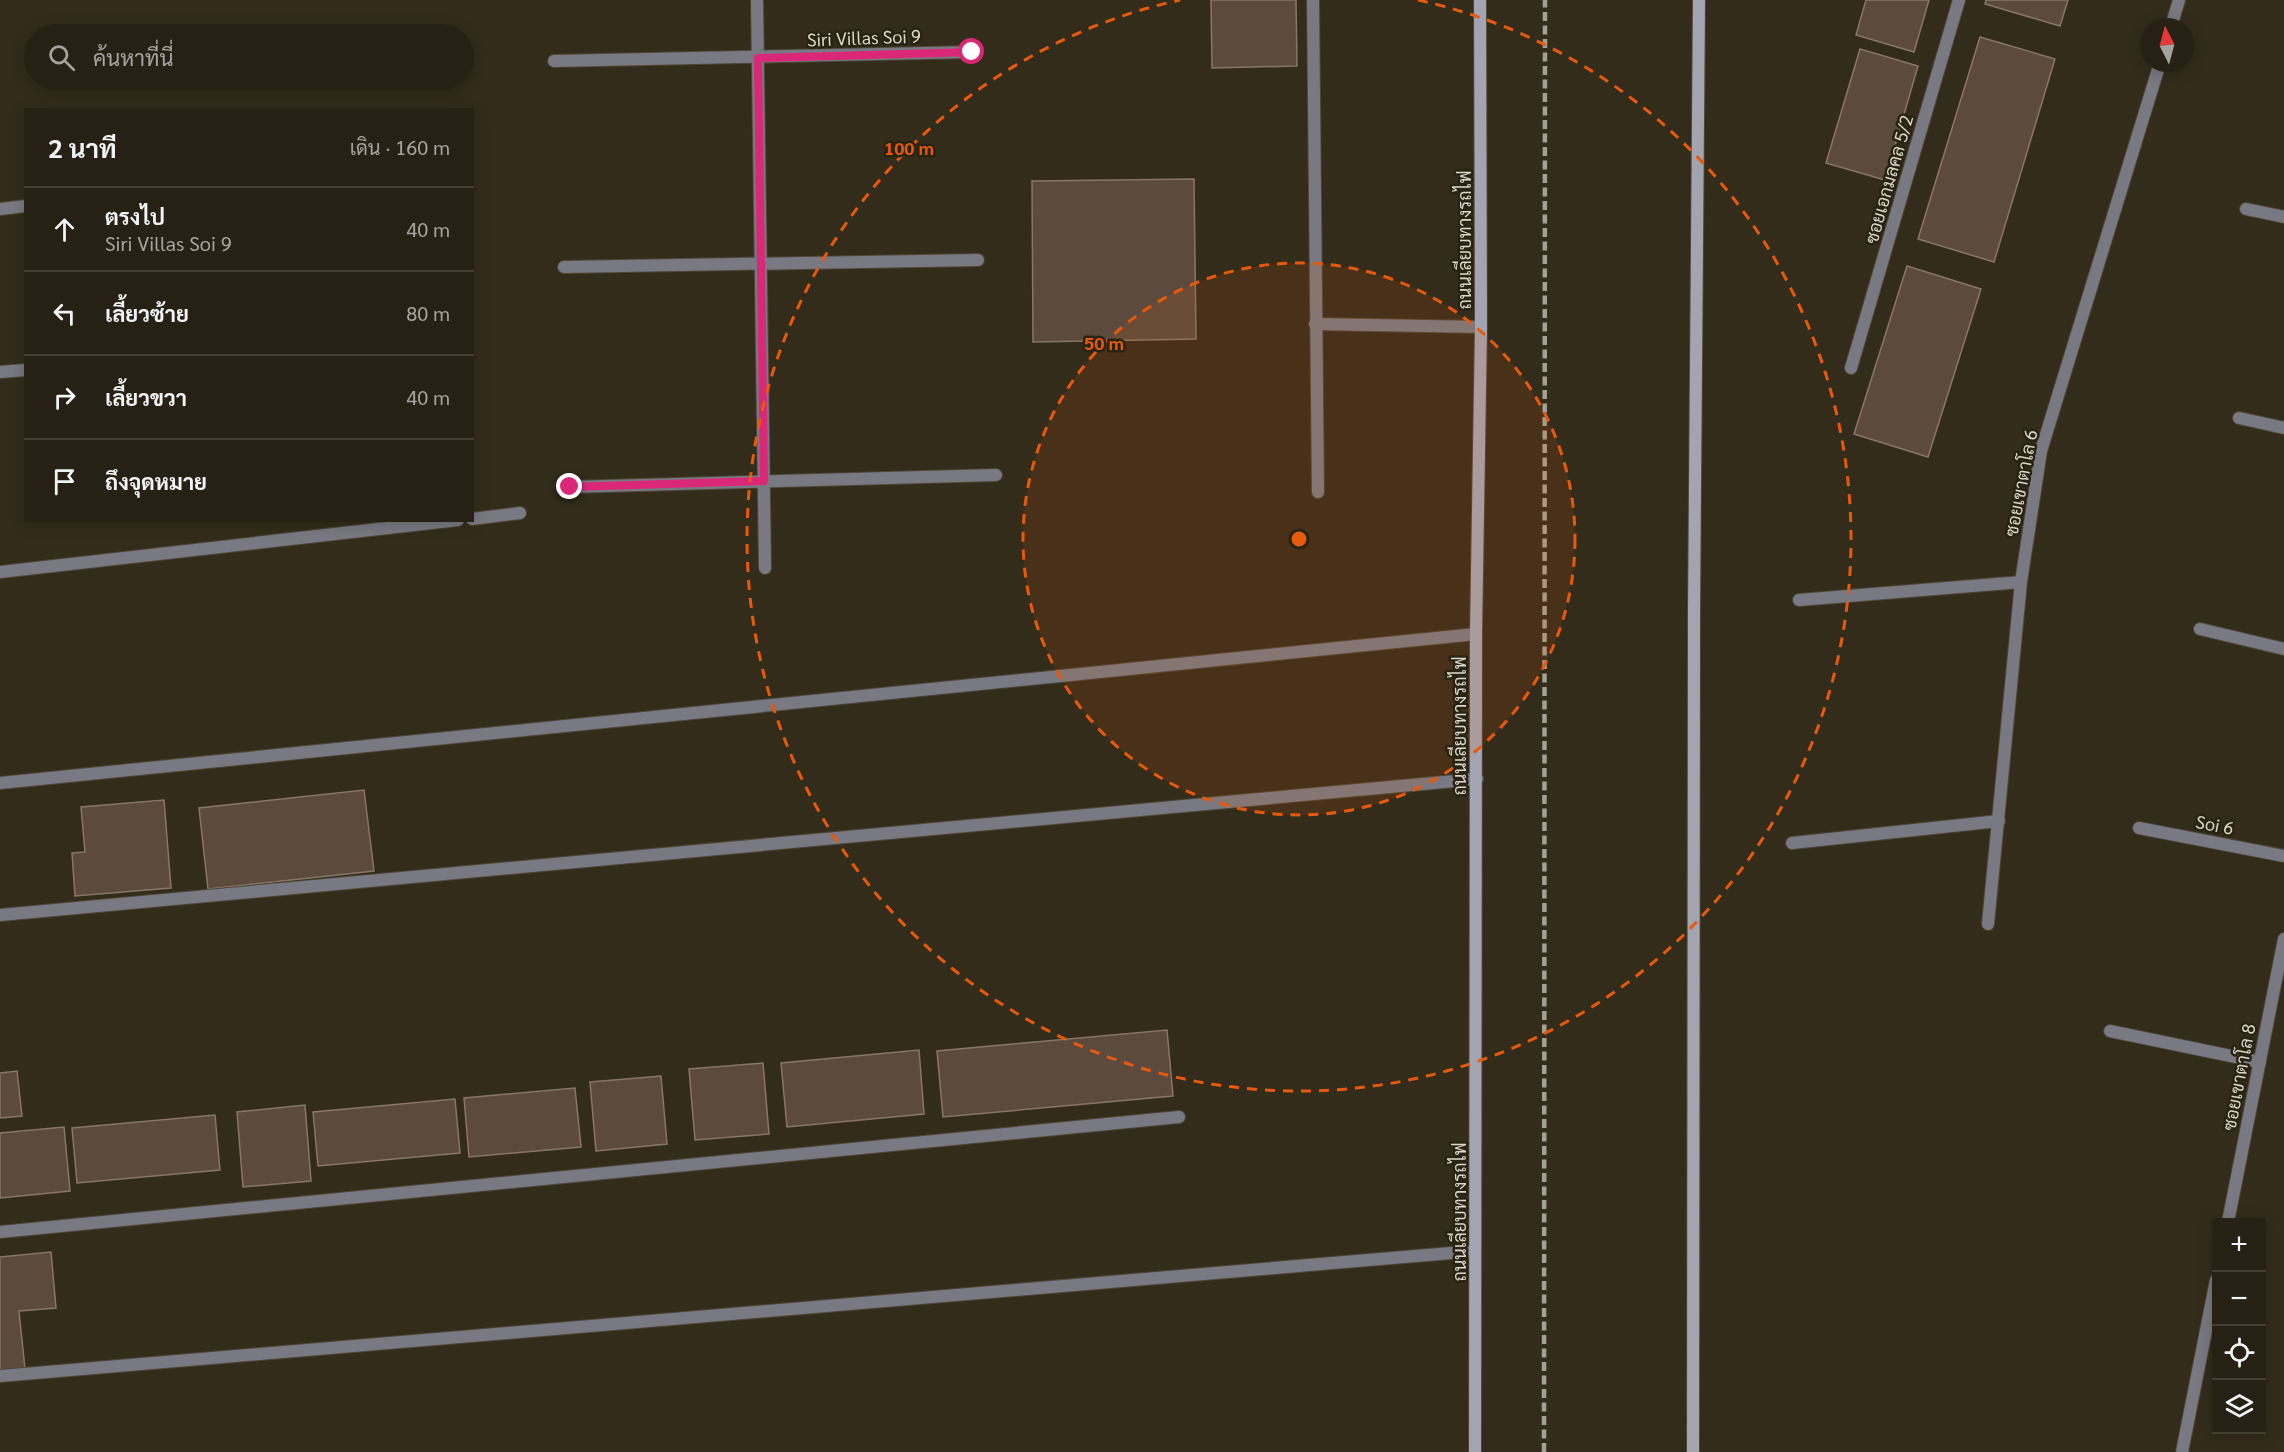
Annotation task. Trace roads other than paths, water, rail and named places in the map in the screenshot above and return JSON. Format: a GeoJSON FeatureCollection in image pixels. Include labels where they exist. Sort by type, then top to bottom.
{"type":"FeatureCollection","features":[{"type":"Feature","properties":{"kind":"street"},"geometry":{"type":"LineString","coordinates":[[757,0],[765,568]]}},
{"type":"Feature","properties":{"kind":"street"},"geometry":{"type":"LineString","coordinates":[[1313,0],[1318,492]]}},
{"type":"Feature","properties":{"kind":"street","name":"ถนนเลียบทางรถไฟ"},"geometry":{"type":"LineString","coordinates":[[1475,1452],[1476,634],[1481,327],[1480,0]]}},
{"type":"Feature","properties":{"kind":"street"},"geometry":{"type":"LineString","coordinates":[[1694,1452],[1694,598],[1699,0]]}},
{"type":"Feature","properties":{"kind":"street","name":"ซอยเอกมลคล 5/2"},"geometry":{"type":"LineString","coordinates":[[1851,368],[1959,0]]}},
{"type":"Feature","properties":{"kind":"street"},"geometry":{"type":"LineString","coordinates":[[2174,18],[2179,0]]}},
{"type":"Feature","properties":{"kind":"street","name":"Siri Villas Soi 9"},"geometry":{"type":"LineString","coordinates":[[554,61],[972,52]]}},
{"type":"Feature","properties":{"kind":"street","name":"ซอยเขาตาโล 6"},"geometry":{"type":"LineString","coordinates":[[1988,924],[2020,582],[2041,451],[2157,72]]}},
{"type":"Feature","properties":{"kind":"street"},"geometry":{"type":"LineString","coordinates":[[0,209],[24,206]]}},
{"type":"Feature","properties":{"kind":"street"},"geometry":{"type":"LineString","coordinates":[[2246,209],[2284,217]]}},
{"type":"Feature","properties":{"kind":"street"},"geometry":{"type":"LineString","coordinates":[[564,267],[978,260]]}},
{"type":"Feature","properties":{"kind":"street"},"geometry":{"type":"LineString","coordinates":[[1315,324],[1481,327]]}},
{"type":"Feature","properties":{"kind":"street"},"geometry":{"type":"LineString","coordinates":[[0,372],[24,369]]}},
{"type":"Feature","properties":{"kind":"street"},"geometry":{"type":"LineString","coordinates":[[2239,418],[2284,428]]}},
{"type":"Feature","properties":{"kind":"street"},"geometry":{"type":"LineString","coordinates":[[570,487],[996,475]]}},
{"type":"Feature","properties":{"kind":"street"},"geometry":{"type":"LineString","coordinates":[[474,519],[520,513]]}},
{"type":"Feature","properties":{"kind":"street"},"geometry":{"type":"LineString","coordinates":[[0,572],[440,522]]}},
{"type":"Feature","properties":{"kind":"street"},"geometry":{"type":"LineString","coordinates":[[1800,600],[2020,582]]}},
{"type":"Feature","properties":{"kind":"street"},"geometry":{"type":"LineString","coordinates":[[2200,629],[2284,649]]}},
{"type":"Feature","properties":{"kind":"street"},"geometry":{"type":"LineString","coordinates":[[0,783],[1476,634]]}},
{"type":"Feature","properties":{"kind":"street"},"geometry":{"type":"LineString","coordinates":[[0,915],[1477,779]]}},
{"type":"Feature","properties":{"kind":"street"},"geometry":{"type":"LineString","coordinates":[[1792,843],[1999,821]]}},
{"type":"Feature","properties":{"kind":"street","name":"Soi 6"},"geometry":{"type":"LineString","coordinates":[[2139,828],[2284,855]]}},
{"type":"Feature","properties":{"kind":"street","name":"ซอยเขาตาโล 8"},"geometry":{"type":"LineString","coordinates":[[2229,1218],[2284,939]]}},
{"type":"Feature","properties":{"kind":"street"},"geometry":{"type":"LineString","coordinates":[[2110,1031],[2260,1062]]}},
{"type":"Feature","properties":{"kind":"street"},"geometry":{"type":"LineString","coordinates":[[0,1232],[1179,1117]]}},
{"type":"Feature","properties":{"kind":"street"},"geometry":{"type":"LineString","coordinates":[[0,1376],[1475,1251]]}},
{"type":"Feature","properties":{"kind":"street"},"geometry":{"type":"LineString","coordinates":[[2182,1452],[2212,1305]]}},
{"type":"Feature","properties":{"kind":"railway"},"geometry":{"type":"LineString","coordinates":[[1544,1452],[1545,0]]}}]}
